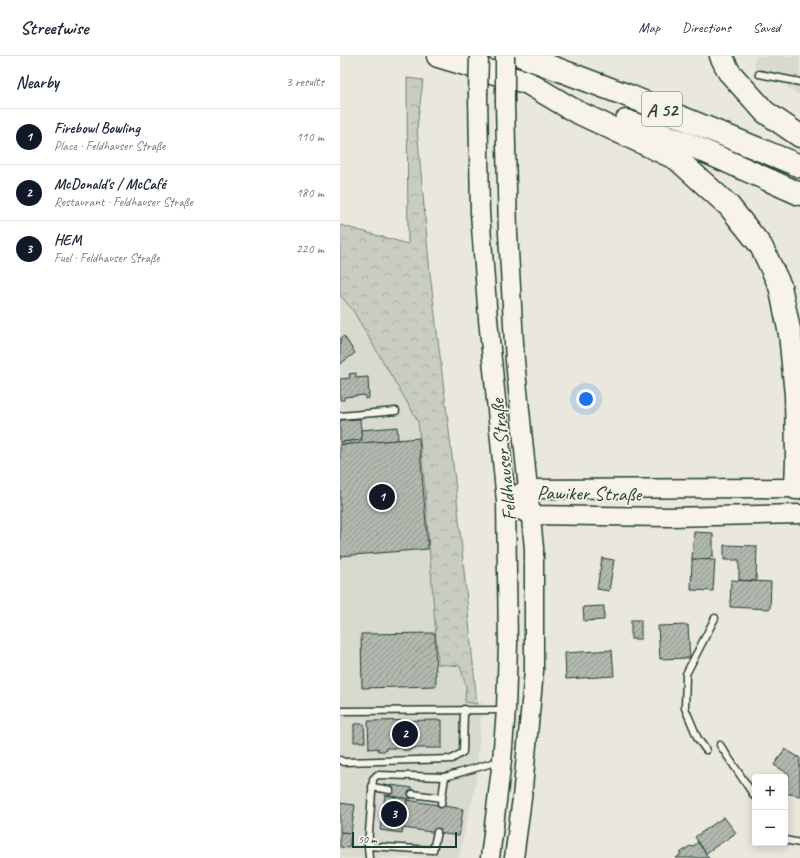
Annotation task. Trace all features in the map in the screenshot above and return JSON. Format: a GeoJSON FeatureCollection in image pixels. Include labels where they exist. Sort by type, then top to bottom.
{"type":"FeatureCollection","features":[{"type":"Feature","properties":{"kind":"highway","name":"A 52"},"geometry":{"type":"LineString","coordinates":[[438,56],[528,83],[686,143],[800,194]]}},
{"type":"Feature","properties":{"kind":"highway","name":"A 52"},"geometry":{"type":"LineString","coordinates":[[522,56],[629,96],[800,166]]}},
{"type":"Feature","properties":{"kind":"highway"},"geometry":{"type":"LineString","coordinates":[[721,56],[729,72],[765,112],[800,136]]}},
{"type":"Feature","properties":{"kind":"highway"},"geometry":{"type":"LineString","coordinates":[[528,83],[575,111],[677,159],[729,206],[761,246],[780,286],[790,334],[796,394],[796,488]]}},
{"type":"Feature","properties":{"kind":"main road","name":"Feldhauser Straße"},"geometry":{"type":"LineString","coordinates":[[479,56],[478,94],[480,213],[488,319],[506,501],[508,638],[506,710],[502,760],[490,858]]}},
{"type":"Feature","properties":{"kind":"main road","name":"Feldhauser Straße"},"geometry":{"type":"LineString","coordinates":[[505,56],[508,233],[514,346],[534,548],[534,670],[522,798],[514,858]]}},
{"type":"Feature","properties":{"kind":"main road","name":"Pawiker Straße"},"geometry":{"type":"LineString","coordinates":[[796,488],[527,489],[506,501],[530,515],[669,517],[800,514]]}},
{"type":"Feature","properties":{"kind":"lane"},"geometry":{"type":"LineString","coordinates":[[759,74],[800,82]]}},
{"type":"Feature","properties":{"kind":"lane"},"geometry":{"type":"LineString","coordinates":[[340,416],[396,411]]}},
{"type":"Feature","properties":{"kind":"lane"},"geometry":{"type":"LineString","coordinates":[[706,750],[698,739],[685,708],[686,674],[715,618]]}},
{"type":"Feature","properties":{"kind":"lane"},"geometry":{"type":"LineString","coordinates":[[340,711],[464,709],[506,710]]}},
{"type":"Feature","properties":{"kind":"lane"},"geometry":{"type":"LineString","coordinates":[[340,760],[344,762],[452,759],[463,752],[464,709]]}},
{"type":"Feature","properties":{"kind":"lane"},"geometry":{"type":"LineString","coordinates":[[720,745],[752,793]]}},
{"type":"Feature","properties":{"kind":"lane"},"geometry":{"type":"LineString","coordinates":[[369,858],[368,846],[372,787],[373,780],[377,775],[445,777],[502,760]]}},
{"type":"Feature","properties":{"kind":"lane"},"geometry":{"type":"LineString","coordinates":[[412,794],[442,801],[445,777]]}},
{"type":"Feature","properties":{"kind":"lane"},"geometry":{"type":"LineString","coordinates":[[372,787],[390,790]]}},
{"type":"Feature","properties":{"kind":"lane"},"geometry":{"type":"LineString","coordinates":[[368,846],[433,850],[437,832]]}},
{"type":"Feature","properties":{"kind":"lane"},"geometry":{"type":"LineString","coordinates":[[788,841],[800,843]]}},
{"type":"Feature","properties":{"kind":"shaded area"},"geometry":{"type":"Polygon","coordinates":[[[755,56],[800,56],[800,95],[754,68],[755,56]]]}},
{"type":"Feature","properties":{"kind":"shaded area"},"geometry":{"type":"Polygon","coordinates":[[[340,295],[352,309],[418,421],[424,479],[438,664],[460,666],[466,686],[477,704],[482,702],[476,783],[459,858],[340,858],[340,295]]]}},
{"type":"Feature","properties":{"kind":"green space"},"geometry":{"type":"Polygon","coordinates":[[[407,78],[423,80],[417,128],[430,273],[456,489],[477,704],[465,702],[466,686],[460,666],[438,664],[424,479],[418,421],[352,309],[340,295],[340,225],[408,244],[407,78]]]}},
{"type":"Feature","properties":{"kind":"building"},"geometry":{"type":"Polygon","coordinates":[[[344,336],[355,353],[340,364],[340,339],[344,336]]]}},
{"type":"Feature","properties":{"kind":"building"},"geometry":{"type":"Polygon","coordinates":[[[356,373],[356,378],[368,377],[369,398],[365,399],[365,395],[344,397],[344,400],[340,400],[340,379],[350,378],[349,374],[356,373]]]}},
{"type":"Feature","properties":{"kind":"building"},"geometry":{"type":"Polygon","coordinates":[[[360,419],[362,440],[340,442],[340,420],[360,419]]]}},
{"type":"Feature","properties":{"kind":"building"},"geometry":{"type":"Polygon","coordinates":[[[397,427],[398,440],[340,445],[340,442],[362,440],[361,430],[397,427]]]}},
{"type":"Feature","properties":{"kind":"building"},"geometry":{"type":"Polygon","coordinates":[[[419,438],[428,549],[341,556],[340,558],[340,445],[419,438]]]}},
{"type":"Feature","properties":{"kind":"building"},"geometry":{"type":"Polygon","coordinates":[[[694,532],[713,533],[713,556],[707,560],[692,559],[694,532]]]}},
{"type":"Feature","properties":{"kind":"building"},"geometry":{"type":"Polygon","coordinates":[[[724,545],[757,546],[756,581],[739,580],[739,560],[724,560],[724,545]]]}},
{"type":"Feature","properties":{"kind":"building"},"geometry":{"type":"Polygon","coordinates":[[[602,558],[614,560],[609,591],[597,589],[602,558]]]}},
{"type":"Feature","properties":{"kind":"building"},"geometry":{"type":"Polygon","coordinates":[[[692,559],[715,560],[713,591],[691,590],[692,559]]]}},
{"type":"Feature","properties":{"kind":"building"},"geometry":{"type":"Polygon","coordinates":[[[731,580],[771,582],[770,609],[730,607],[731,580]]]}},
{"type":"Feature","properties":{"kind":"building"},"geometry":{"type":"Polygon","coordinates":[[[604,606],[604,620],[584,621],[583,607],[604,606]]]}},
{"type":"Feature","properties":{"kind":"building"},"geometry":{"type":"Polygon","coordinates":[[[631,620],[641,620],[641,639],[631,639],[631,620]]]}},
{"type":"Feature","properties":{"kind":"building"},"geometry":{"type":"Polygon","coordinates":[[[688,625],[690,658],[660,659],[658,626],[688,625]]]}},
{"type":"Feature","properties":{"kind":"building"},"geometry":{"type":"Polygon","coordinates":[[[435,633],[436,686],[362,688],[361,634],[435,633]]]}},
{"type":"Feature","properties":{"kind":"building"},"geometry":{"type":"Polygon","coordinates":[[[612,650],[614,676],[566,679],[565,653],[612,650]]]}},
{"type":"Feature","properties":{"kind":"building"},"geometry":{"type":"Polygon","coordinates":[[[442,720],[442,748],[411,748],[411,750],[403,750],[403,748],[386,748],[386,751],[378,751],[378,748],[369,749],[368,721],[442,720]]]}},
{"type":"Feature","properties":{"kind":"building"},"geometry":{"type":"Polygon","coordinates":[[[354,724],[364,724],[365,742],[354,742],[354,724]]]}},
{"type":"Feature","properties":{"kind":"building"},"geometry":{"type":"Polygon","coordinates":[[[785,749],[800,758],[800,796],[788,794],[789,774],[774,765],[785,749]]]}},
{"type":"Feature","properties":{"kind":"building"},"geometry":{"type":"Polygon","coordinates":[[[391,785],[413,788],[411,799],[389,796],[391,785]]]}},
{"type":"Feature","properties":{"kind":"building"},"geometry":{"type":"Polygon","coordinates":[[[385,795],[407,799],[402,833],[380,830],[385,795]]]}},
{"type":"Feature","properties":{"kind":"building"},"geometry":{"type":"Polygon","coordinates":[[[407,800],[463,809],[459,836],[403,828],[407,800]]]}},
{"type":"Feature","properties":{"kind":"building"},"geometry":{"type":"Polygon","coordinates":[[[340,803],[355,805],[351,833],[340,832],[340,803]]]}},
{"type":"Feature","properties":{"kind":"building"},"geometry":{"type":"Polygon","coordinates":[[[724,817],[736,833],[706,853],[695,837],[724,817]]]}},
{"type":"Feature","properties":{"kind":"building"},"geometry":{"type":"Polygon","coordinates":[[[340,832],[351,833],[349,848],[340,847],[340,832]]]}},
{"type":"Feature","properties":{"kind":"building"},"geometry":{"type":"Polygon","coordinates":[[[698,842],[709,858],[676,858],[680,855],[680,853],[698,842]]]}},
{"type":"Feature","properties":{"kind":"place","name":"Firebowl Bowling"},"geometry":{"type":"Point","coordinates":[382,497]}},
{"type":"Feature","properties":{"kind":"place","name":"McDonald's / McCafé"},"geometry":{"type":"Point","coordinates":[405,734]}},
{"type":"Feature","properties":{"kind":"place","name":"HEM"},"geometry":{"type":"Point","coordinates":[394,814]}}]}
